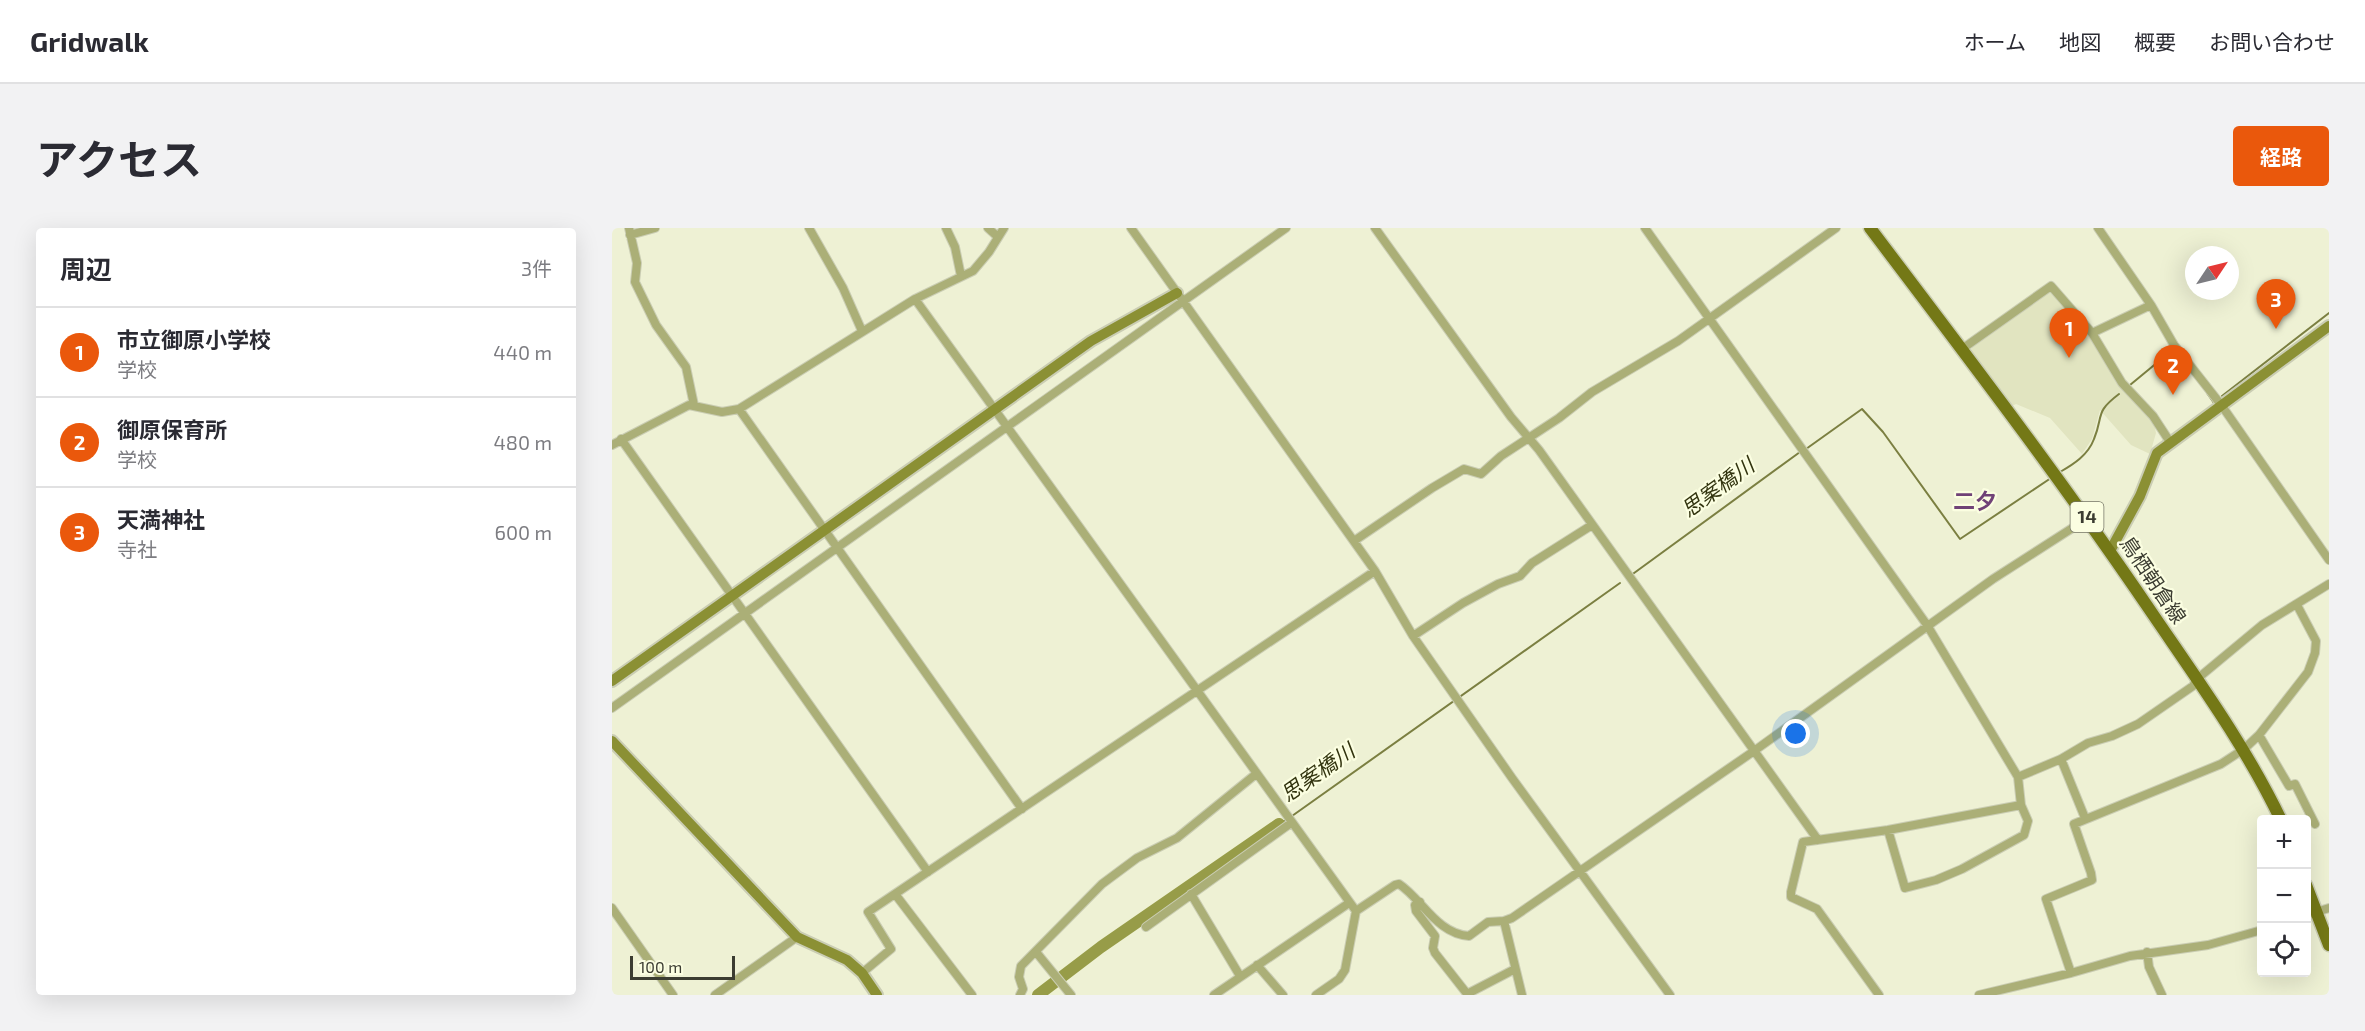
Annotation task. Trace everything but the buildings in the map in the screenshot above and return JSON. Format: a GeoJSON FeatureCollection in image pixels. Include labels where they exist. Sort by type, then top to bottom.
{"type":"FeatureCollection","features":[{"type":"Feature","properties":{"kind":"main road","name":"鳥栖朝倉線"},"geometry":{"type":"LineString","coordinates":[[1870,228],[2088,519],[2244,749],[2280,815]]}},
{"type":"Feature","properties":{"kind":"main road"},"geometry":{"type":"LineString","coordinates":[[2311,913],[2329,945]]}},
{"type":"Feature","properties":{"kind":"street"},"geometry":{"type":"LineString","coordinates":[[655,228],[630,231],[637,263],[635,282],[656,325],[686,367],[694,405]]}},
{"type":"Feature","properties":{"kind":"street"},"geometry":{"type":"LineString","coordinates":[[809,228],[843,288],[861,332]]}},
{"type":"Feature","properties":{"kind":"street"},"geometry":{"type":"LineString","coordinates":[[946,228],[955,247],[961,276]]}},
{"type":"Feature","properties":{"kind":"street"},"geometry":{"type":"LineString","coordinates":[[988,228],[998,237]]}},
{"type":"Feature","properties":{"kind":"street"},"geometry":{"type":"LineString","coordinates":[[612,446],[621,439],[680,409],[694,405],[722,412],[739,410],[915,299],[968,274],[978,266],[1004,228]]}},
{"type":"Feature","properties":{"kind":"street"},"geometry":{"type":"LineString","coordinates":[[1131,228],[1375,571],[1413,636],[1512,778],[1670,995]]}},
{"type":"Feature","properties":{"kind":"street"},"geometry":{"type":"LineString","coordinates":[[612,708],[1009,427],[1180,297],[1286,228]]}},
{"type":"Feature","properties":{"kind":"street"},"geometry":{"type":"LineString","coordinates":[[1375,228],[1818,840]]}},
{"type":"Feature","properties":{"kind":"street"},"geometry":{"type":"LineString","coordinates":[[1645,228],[1927,625],[2018,777],[2021,804],[2028,821],[2027,829],[2019,839],[1936,880],[1905,888],[1888,830]]}},
{"type":"Feature","properties":{"kind":"street"},"geometry":{"type":"LineString","coordinates":[[1354,541],[1464,469],[1481,474],[1501,456],[1592,392],[1662,351],[1710,319],[1836,228]]}},
{"type":"Feature","properties":{"kind":"street"},"geometry":{"type":"LineString","coordinates":[[2098,228],[2151,305],[2174,345],[2222,406],[2329,560]]}},
{"type":"Feature","properties":{"kind":"street"},"geometry":{"type":"LineString","coordinates":[[1962,350],[2051,286],[2092,333],[2122,383],[2153,416],[2170,442]]}},
{"type":"Feature","properties":{"kind":"street"},"geometry":{"type":"LineString","coordinates":[[612,681],[1090,341],[1180,297]]}},
{"type":"Feature","properties":{"kind":"street"},"geometry":{"type":"LineString","coordinates":[[915,299],[1356,911]]}},
{"type":"Feature","properties":{"kind":"street"},"geometry":{"type":"LineString","coordinates":[[2092,333],[2151,305]]}},
{"type":"Feature","properties":{"kind":"street"},"geometry":{"type":"LineString","coordinates":[[2110,551],[2140,496],[2157,453],[2329,326]]}},
{"type":"Feature","properties":{"kind":"street"},"geometry":{"type":"LineString","coordinates":[[739,410],[1022,809]]}},
{"type":"Feature","properties":{"kind":"street"},"geometry":{"type":"LineString","coordinates":[[621,439],[928,872]]}},
{"type":"Feature","properties":{"kind":"street"},"geometry":{"type":"LineString","coordinates":[[1316,995],[1339,979],[1345,970],[1356,911],[1399,884],[1414,894],[1440,923],[1457,934],[1465,936],[1476,932],[1488,922],[1504,921],[1754,751],[1993,579],[2088,519]]}},
{"type":"Feature","properties":{"kind":"street"},"geometry":{"type":"LineString","coordinates":[[1413,636],[1469,600],[1520,576],[1532,563],[1592,525]]}},
{"type":"Feature","properties":{"kind":"street"},"geometry":{"type":"LineString","coordinates":[[862,973],[891,949],[868,912],[1375,571]]}},
{"type":"Feature","properties":{"kind":"street"},"geometry":{"type":"LineString","coordinates":[[2018,777],[2061,759],[2088,743],[2112,736],[2138,724],[2193,686],[2197,679],[2262,625],[2329,584]]}},
{"type":"Feature","properties":{"kind":"street"},"geometry":{"type":"LineString","coordinates":[[2072,973],[2046,898],[2092,880],[2074,826],[2076,822],[2221,764],[2244,749],[2259,735],[2308,672],[2315,652],[2316,641],[2297,605]]}},
{"type":"Feature","properties":{"kind":"street"},"geometry":{"type":"LineString","coordinates":[[2259,735],[2289,786],[2295,784],[2315,824]]}},
{"type":"Feature","properties":{"kind":"street"},"geometry":{"type":"LineString","coordinates":[[612,741],[797,937],[847,960],[862,973],[877,995]]}},
{"type":"Feature","properties":{"kind":"street"},"geometry":{"type":"LineString","coordinates":[[2061,759],[2085,818]]}},
{"type":"Feature","properties":{"kind":"street"},"geometry":{"type":"LineString","coordinates":[[1020,995],[1023,989],[1019,977],[1021,966],[1088,896],[1122,867],[1177,838],[1256,774]]}},
{"type":"Feature","properties":{"kind":"street"},"geometry":{"type":"LineString","coordinates":[[1879,995],[1817,909],[1791,897],[1803,842],[1888,830],[2021,804]]}},
{"type":"Feature","properties":{"kind":"street"},"geometry":{"type":"LineString","coordinates":[[1146,927],[1289,819]]}},
{"type":"Feature","properties":{"kind":"street"},"geometry":{"type":"LineString","coordinates":[[896,894],[972,995]]}},
{"type":"Feature","properties":{"kind":"street"},"geometry":{"type":"LineString","coordinates":[[1191,894],[1240,976]]}},
{"type":"Feature","properties":{"kind":"street"},"geometry":{"type":"LineString","coordinates":[[1420,902],[1415,905],[1416,911],[1435,936],[1433,948],[1435,953],[1468,994],[1515,969]]}},
{"type":"Feature","properties":{"kind":"street"},"geometry":{"type":"LineString","coordinates":[[1214,995],[1349,903]]}},
{"type":"Feature","properties":{"kind":"street"},"geometry":{"type":"LineString","coordinates":[[612,908],[673,995]]}},
{"type":"Feature","properties":{"kind":"street"},"geometry":{"type":"LineString","coordinates":[[2311,913],[2329,908]]}},
{"type":"Feature","properties":{"kind":"street"},"geometry":{"type":"LineString","coordinates":[[1504,921],[1522,995]]}},
{"type":"Feature","properties":{"kind":"street"},"geometry":{"type":"LineString","coordinates":[[1979,995],[2147,952],[2208,945],[2257,931]]}},
{"type":"Feature","properties":{"kind":"street"},"geometry":{"type":"LineString","coordinates":[[715,995],[797,937]]}},
{"type":"Feature","properties":{"kind":"street"},"geometry":{"type":"LineString","coordinates":[[1036,952],[1071,995]]}},
{"type":"Feature","properties":{"kind":"street"},"geometry":{"type":"LineString","coordinates":[[2147,952],[2149,967],[2162,995]]}},
{"type":"Feature","properties":{"kind":"street"},"geometry":{"type":"LineString","coordinates":[[1257,964],[1283,995]]}},
{"type":"Feature","properties":{"kind":"shaded area"},"geometry":{"type":"Polygon","coordinates":[[[2050,289],[2078,319],[2154,423],[2156,433],[2150,454],[2131,445],[2100,410],[2092,439],[2082,454],[2050,418],[2016,404],[2012,406],[1970,353],[1977,342],[2050,289]]]}},
{"type":"Feature","properties":{"kind":"waterway"},"geometry":{"type":"LineString","coordinates":[[2222,396],[2329,313]]}},
{"type":"Feature","properties":{"kind":"waterway"},"geometry":{"type":"LineString","coordinates":[[2130,385],[2170,352],[2173,352],[2190,372]]}},
{"type":"Feature","properties":{"kind":"waterway"},"geometry":{"type":"LineString","coordinates":[[2207,393],[2214,403]]}},
{"type":"Feature","properties":{"kind":"waterway"},"geometry":{"type":"LineString","coordinates":[[2060,472],[2088,450],[2103,410],[2119,394]]}},
{"type":"Feature","properties":{"kind":"waterway"},"geometry":{"type":"LineString","coordinates":[[1806,449],[1862,409],[1883,432],[1960,539],[2051,478]]}},
{"type":"Feature","properties":{"kind":"waterway","name":"思案橋川"},"geometry":{"type":"LineString","coordinates":[[1630,576],[1800,452]]}},
{"type":"Feature","properties":{"kind":"waterway","name":"思案橋川"},"geometry":{"type":"LineString","coordinates":[[1292,816],[1620,583]]}},
{"type":"Feature","properties":{"kind":"waterway","name":"思案橋川"},"geometry":{"type":"LineString","coordinates":[[1279,824],[1287,819]]}},
{"type":"Feature","properties":{"kind":"waterway","name":"思案橋川"},"geometry":{"type":"LineString","coordinates":[[1038,995],[1101,947],[1279,824]]}},
{"type":"Feature","properties":{"kind":"place","name":"天満神社"},"geometry":{"type":"Point","coordinates":[2276,329]}},
{"type":"Feature","properties":{"kind":"place","name":"市立御原小学校"},"geometry":{"type":"Point","coordinates":[2069,358]}},
{"type":"Feature","properties":{"kind":"place","name":"御原保育所"},"geometry":{"type":"Point","coordinates":[2173,395]}},
{"type":"Feature","properties":{"kind":"district","name":"二夕"},"geometry":{"type":"Point","coordinates":[1975,501]}}]}
